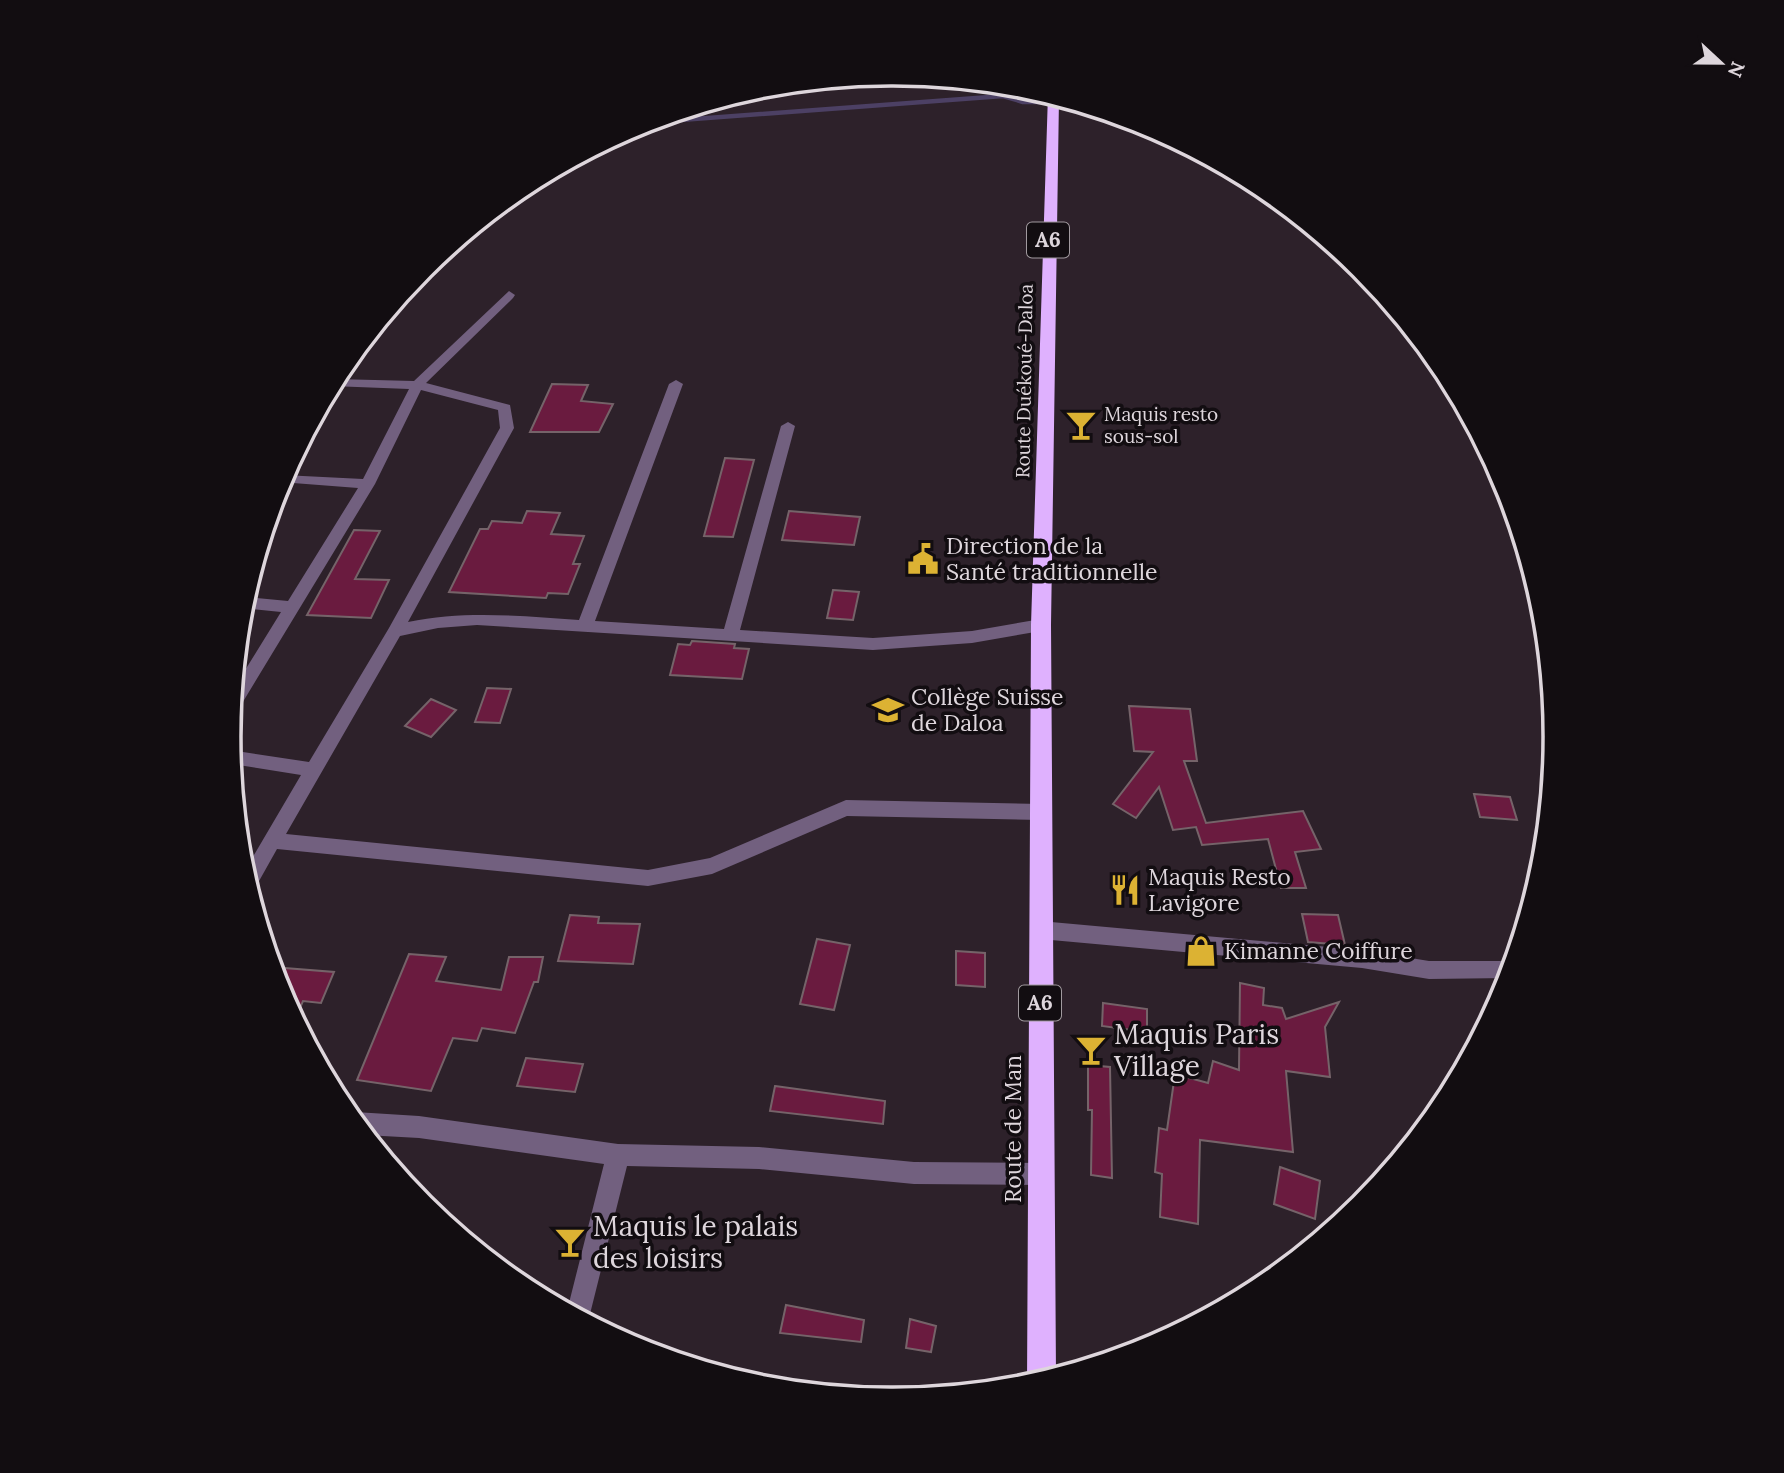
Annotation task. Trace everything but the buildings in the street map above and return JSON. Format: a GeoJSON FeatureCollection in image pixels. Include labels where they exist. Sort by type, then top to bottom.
{"type":"FeatureCollection","features":[{"type":"Feature","properties":{"kind":"highway","name":"Route Duékoué-Daloa"},"geometry":{"type":"LineString","coordinates":[[1041,625],[1052,106]]}},
{"type":"Feature","properties":{"kind":"highway","name":"Route de Man"},"geometry":{"type":"LineString","coordinates":[[1041,625],[1041,1370]]}},
{"type":"Feature","properties":{"kind":"street"},"geometry":{"type":"LineString","coordinates":[[244,685],[368,484],[417,385],[509,295]]}},
{"type":"Feature","properties":{"kind":"street"},"geometry":{"type":"LineString","coordinates":[[255,870],[395,631],[507,428],[505,408],[417,385],[346,383]]}},
{"type":"Feature","properties":{"kind":"street"},"geometry":{"type":"LineString","coordinates":[[585,625],[676,384]]}},
{"type":"Feature","properties":{"kind":"street"},"geometry":{"type":"LineString","coordinates":[[731,634],[788,426]]}},
{"type":"Feature","properties":{"kind":"street"},"geometry":{"type":"LineString","coordinates":[[294,481],[368,484]]}},
{"type":"Feature","properties":{"kind":"street"},"geometry":{"type":"LineString","coordinates":[[255,604],[291,607]]}},
{"type":"Feature","properties":{"kind":"street"},"geometry":{"type":"LineString","coordinates":[[395,631],[438,622],[477,619],[873,644],[972,637],[1041,625]]}},
{"type":"Feature","properties":{"kind":"street"},"geometry":{"type":"LineString","coordinates":[[242,759],[312,770]]}},
{"type":"Feature","properties":{"kind":"street"},"geometry":{"type":"LineString","coordinates":[[272,841],[648,877],[712,866],[846,808],[1041,812]]}},
{"type":"Feature","properties":{"kind":"street"},"geometry":{"type":"LineString","coordinates":[[1040,930],[1362,959],[1429,970],[1499,969]]}},
{"type":"Feature","properties":{"kind":"street"},"geometry":{"type":"LineString","coordinates":[[370,1124],[419,1127],[618,1155],[759,1158],[914,1173],[1041,1174]]}},
{"type":"Feature","properties":{"kind":"street"},"geometry":{"type":"LineString","coordinates":[[580,1307],[618,1155]]}},
{"type":"Feature","properties":{"kind":"waterway"},"geometry":{"type":"LineString","coordinates":[[684,120],[1003,96],[1023,102],[1035,102]]}},
{"type":"Feature","properties":{"kind":"place","name":"Maquis resto sous-sol"},"geometry":{"type":"Point","coordinates":[1081,425]}},
{"type":"Feature","properties":{"kind":"place","name":"Direction de la Santé traditionnelle"},"geometry":{"type":"Point","coordinates":[923,559]}},
{"type":"Feature","properties":{"kind":"place","name":"Collège Suisse de Daloa"},"geometry":{"type":"Point","coordinates":[888,710]}},
{"type":"Feature","properties":{"kind":"place","name":"Maquis Resto Lavigore"},"geometry":{"type":"Point","coordinates":[1125,890]}},
{"type":"Feature","properties":{"kind":"place","name":"Kimanne Coiffure"},"geometry":{"type":"Point","coordinates":[1201,951]}},
{"type":"Feature","properties":{"kind":"place","name":"Maquis Paris Village"},"geometry":{"type":"Point","coordinates":[1091,1050]}},
{"type":"Feature","properties":{"kind":"place","name":"Maquis le palais des loisirs"},"geometry":{"type":"Point","coordinates":[570,1242]}}]}
